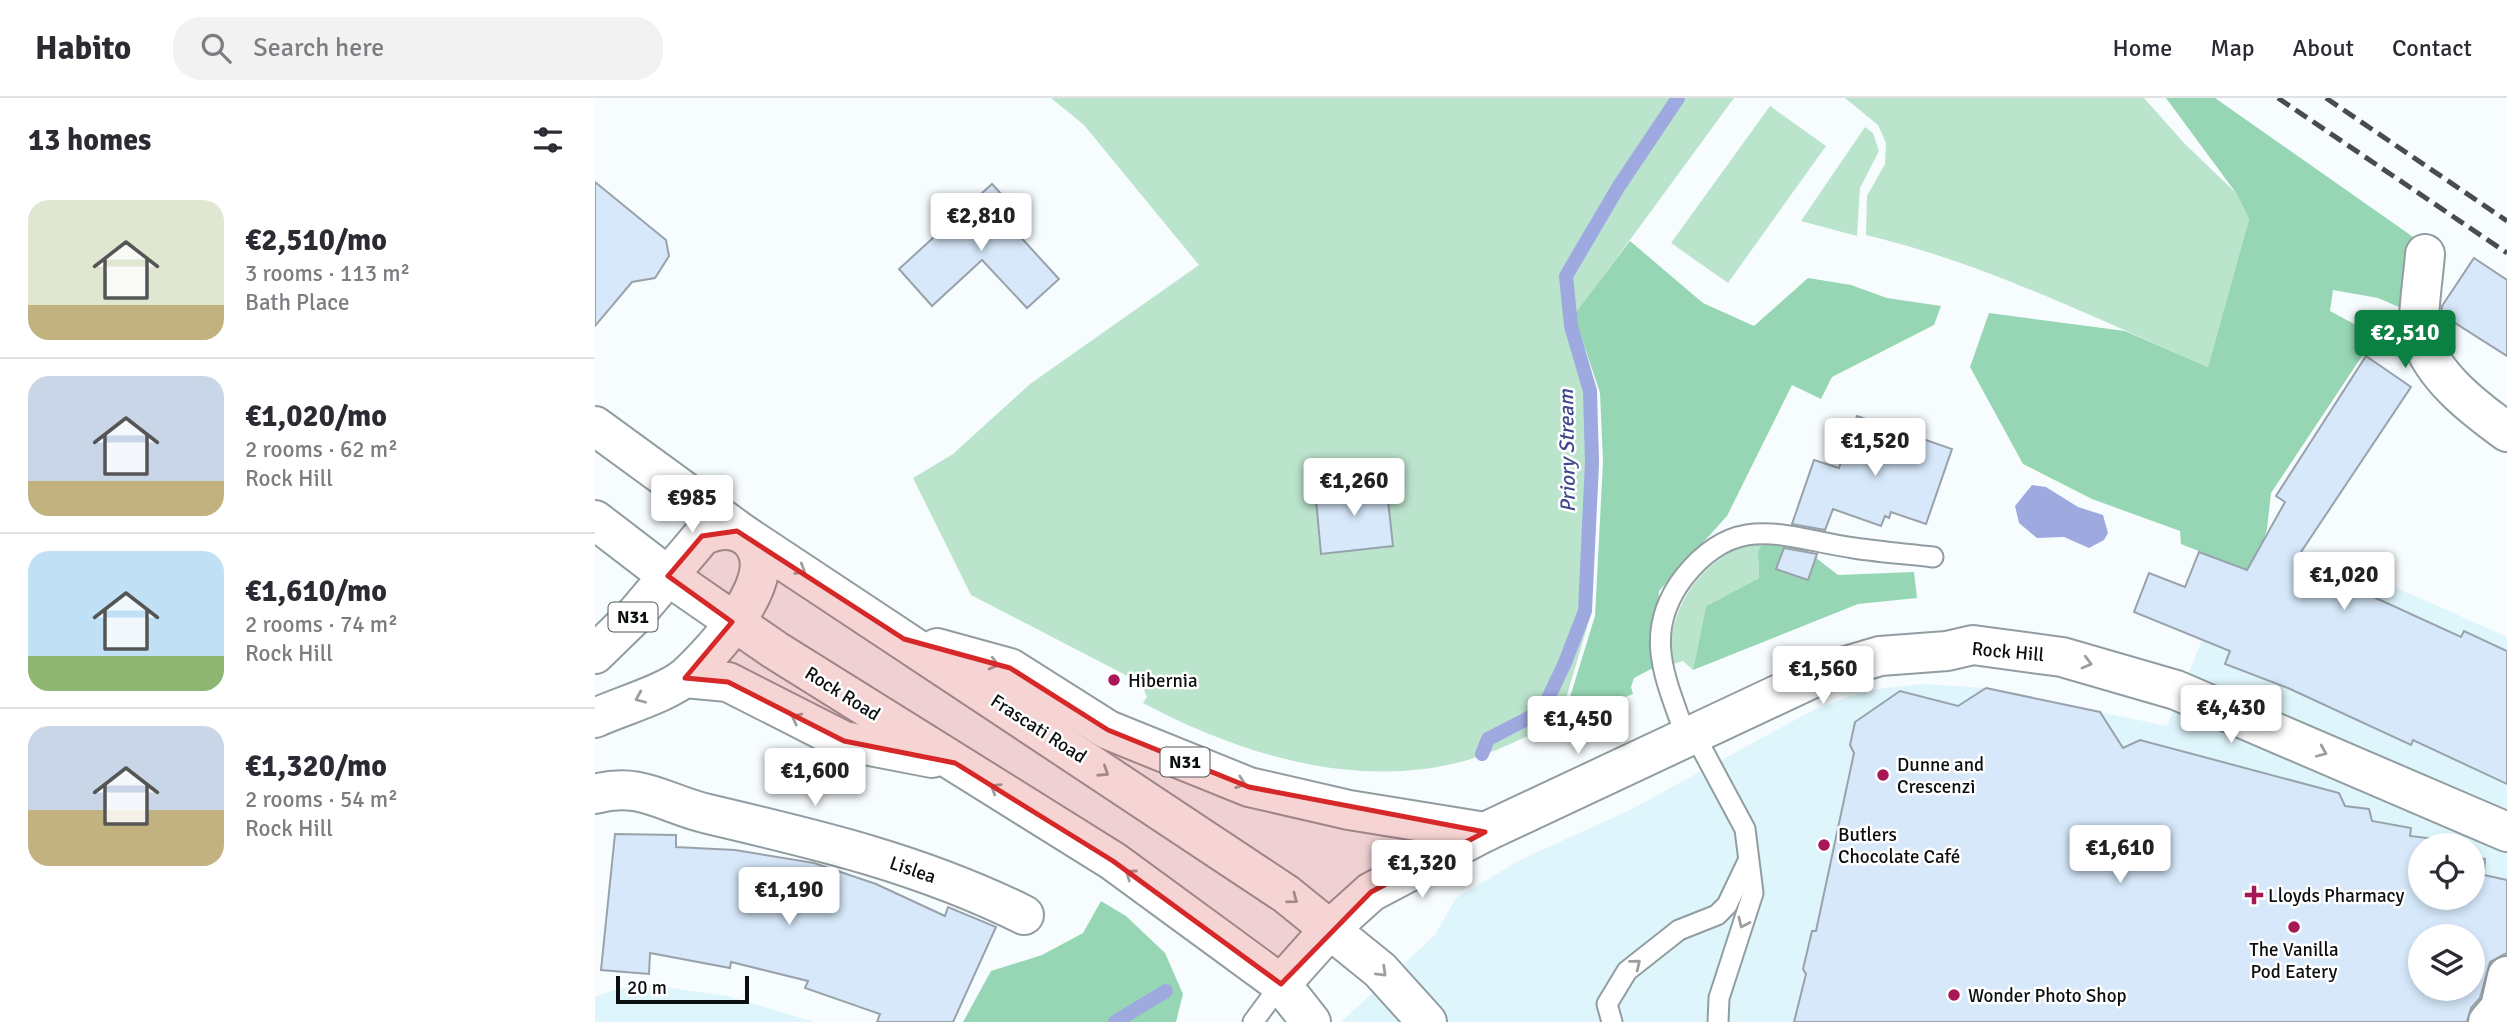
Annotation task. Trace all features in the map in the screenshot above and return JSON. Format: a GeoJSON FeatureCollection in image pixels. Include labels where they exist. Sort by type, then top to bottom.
{"type":"FeatureCollection","features":[{"type":"Feature","properties":{"kind":"main road"},"geometry":{"type":"LineString","coordinates":[[2425,254],[2420,335],[2437,365],[2465,401],[2507,432]]}},
{"type":"Feature","properties":{"kind":"main road"},"geometry":{"type":"LineString","coordinates":[[595,426],[743,534],[757,547],[761,572],[757,584],[732,622],[685,678],[595,718]]}},
{"type":"Feature","properties":{"kind":"main road"},"geometry":{"type":"LineString","coordinates":[[595,520],[668,576]]}},
{"type":"Feature","properties":{"kind":"main road","name":"N31"},"geometry":{"type":"LineString","coordinates":[[595,654],[619,632],[702,536],[725,529],[743,534]]}},
{"type":"Feature","properties":{"kind":"main road","name":"Frascati Road"},"geometry":{"type":"LineString","coordinates":[[743,534],[1249,868],[1331,928],[1380,970],[1427,1022]]}},
{"type":"Feature","properties":{"kind":"main road","name":"N31"},"geometry":{"type":"LineString","coordinates":[[668,576],[732,622]]}},
{"type":"Feature","properties":{"kind":"main road","name":"Rock Road"},"geometry":{"type":"LineString","coordinates":[[732,622],[955,763]]}},
{"type":"Feature","properties":{"kind":"main road","name":"N31"},"geometry":{"type":"LineString","coordinates":[[904,639],[1010,668],[1108,730],[1249,787],[1349,810],[1485,832]]}},
{"type":"Feature","properties":{"kind":"main road","name":"Rock Hill"},"geometry":{"type":"LineString","coordinates":[[1331,928],[1371,892],[1485,832],[1826,671],[1880,656],[1973,645],[2021,649],[2085,663],[2176,690],[2507,832]]}},
{"type":"Feature","properties":{"kind":"main road"},"geometry":{"type":"LineString","coordinates":[[685,678],[729,682],[844,741],[955,763]]}},
{"type":"Feature","properties":{"kind":"main road","name":"N31"},"geometry":{"type":"LineString","coordinates":[[955,763],[1036,813],[1186,913],[1281,984],[1311,1022]]}},
{"type":"Feature","properties":{"kind":"main road","name":"Lislea"},"geometry":{"type":"LineString","coordinates":[[595,794],[616,788],[651,793],[679,807],[841,845],[977,892],[1024,915]]}},
{"type":"Feature","properties":{"kind":"main road"},"geometry":{"type":"LineString","coordinates":[[1281,984],[1331,928]]}},
{"type":"Feature","properties":{"kind":"main road"},"geometry":{"type":"LineString","coordinates":[[2488,1022],[2500,1008],[2507,976]]}},
{"type":"Feature","properties":{"kind":"lane"},"geometry":{"type":"LineString","coordinates":[[1718,1022],[1723,986],[1737,937],[1752,906],[1750,857],[1745,829],[1736,808],[1690,736],[1660,664],[1660,638],[1670,596],[1714,546],[1737,536],[1784,535],[1853,548],[1933,557]]}},
{"type":"Feature","properties":{"kind":"lane"},"geometry":{"type":"LineString","coordinates":[[1612,1022],[1607,1004],[1627,971],[1679,930],[1717,915],[1735,891],[1750,857]]}},
{"type":"Feature","properties":{"kind":"lane"},"geometry":{"type":"LineString","coordinates":[[1253,1022],[1281,984]]}},
{"type":"Feature","properties":{"kind":"highlighted area"},"geometry":{"type":"Polygon","coordinates":[[[737,531],[904,639],[1010,668],[1108,730],[1249,787],[1485,832],[1371,892],[1281,984],[1113,861],[955,763],[844,741],[728,682],[685,678],[732,622],[668,576],[702,536],[737,531]]]}},
{"type":"Feature","properties":{"kind":"shaded area"},"geometry":{"type":"Polygon","coordinates":[[[2247,529],[2386,583],[2507,637],[2507,1022],[1341,1022],[1435,935],[1456,898],[1522,859],[1630,810],[1815,709],[1869,690],[1922,684],[1986,688],[2167,726],[2247,529]]]}},
{"type":"Feature","properties":{"kind":"shaded area"},"geometry":{"type":"Polygon","coordinates":[[[649,985],[727,996],[815,1022],[595,1022],[595,997],[617,989],[649,985]]]}},
{"type":"Feature","properties":{"kind":"green space"},"geometry":{"type":"Polygon","coordinates":[[[1051,98],[1734,98],[1575,315],[1596,397],[1599,463],[1591,614],[1559,722],[1471,759],[1429,768],[1387,771],[1302,763],[1260,752],[1180,722],[1143,703],[1147,697],[1141,683],[971,595],[913,478],[953,454],[1030,384],[1199,265],[1084,125],[1051,98]]]}},
{"type":"Feature","properties":{"kind":"green space"},"geometry":{"type":"Polygon","coordinates":[[[1845,98],[2144,98],[2184,143],[2236,193],[2249,219],[2208,367],[1997,276],[1866,235],[1867,196],[1885,164],[1886,143],[1878,125],[1845,98]]]}},
{"type":"Feature","properties":{"kind":"green space"},"geometry":{"type":"Polygon","coordinates":[[[2166,98],[2215,98],[2416,239],[2406,310],[2378,298],[2333,290],[2330,311],[2354,324],[2370,344],[2271,493],[2267,529],[2253,573],[2181,544],[2180,531],[2092,499],[2023,464],[1970,367],[1989,313],[2125,331],[2208,367],[2249,219],[2236,193],[2166,98]]]}},
{"type":"Feature","properties":{"kind":"green space"},"geometry":{"type":"Polygon","coordinates":[[[1770,106],[1826,146],[1728,283],[1671,243],[1770,106]]]}},
{"type":"Feature","properties":{"kind":"green space"},"geometry":{"type":"Polygon","coordinates":[[[1865,127],[1873,133],[1879,151],[1860,188],[1857,236],[1801,221],[1865,127]]]}},
{"type":"Feature","properties":{"kind":"green space"},"geometry":{"type":"Polygon","coordinates":[[[1630,241],[1703,303],[1754,326],[1808,278],[1851,285],[1887,298],[1941,306],[1934,325],[1832,377],[1821,399],[1792,385],[1727,516],[1659,591],[1653,668],[1634,678],[1631,687],[1633,694],[1563,720],[1595,616],[1603,462],[1600,393],[1574,315],[1630,241]]]}},
{"type":"Feature","properties":{"kind":"green space"},"geometry":{"type":"Polygon","coordinates":[[[1748,542],[1763,542],[1758,553],[1759,578],[1706,606],[1693,670],[1683,661],[1670,665],[1674,625],[1689,591],[1714,563],[1748,542]]]}},
{"type":"Feature","properties":{"kind":"green space"},"geometry":{"type":"Polygon","coordinates":[[[1763,542],[1806,550],[1838,575],[1914,572],[1917,598],[1858,604],[1693,670],[1706,606],[1759,578],[1758,552],[1763,542]]]}},
{"type":"Feature","properties":{"kind":"green space"},"geometry":{"type":"Polygon","coordinates":[[[1101,901],[1126,916],[1165,953],[1183,994],[1176,1022],[963,1022],[991,971],[1042,955],[1083,933],[1101,901]]]}},
{"type":"Feature","properties":{"kind":"water"},"geometry":{"type":"Polygon","coordinates":[[[2032,485],[2046,487],[2078,507],[2103,515],[2108,533],[2104,540],[2089,548],[2064,537],[2037,538],[2019,523],[2015,506],[2032,485]]]}},
{"type":"Feature","properties":{"kind":"building"},"geometry":{"type":"Polygon","coordinates":[[[595,182],[666,240],[669,256],[655,278],[632,282],[595,326],[595,182]]]}},
{"type":"Feature","properties":{"kind":"building"},"geometry":{"type":"Polygon","coordinates":[[[992,184],[1026,221],[1015,231],[1059,279],[1027,308],[982,260],[932,306],[899,269],[992,184]]]}},
{"type":"Feature","properties":{"kind":"building"},"geometry":{"type":"Polygon","coordinates":[[[2474,258],[2507,280],[2507,356],[2441,314],[2442,306],[2474,258]]]}},
{"type":"Feature","properties":{"kind":"building"},"geometry":{"type":"Polygon","coordinates":[[[2366,356],[2411,387],[2297,558],[2334,574],[2332,578],[2461,637],[2464,631],[2507,651],[2507,784],[2413,740],[2411,745],[2288,688],[2225,664],[2230,651],[2134,612],[2149,573],[2185,587],[2199,552],[2247,570],[2285,502],[2276,496],[2366,356]]]}},
{"type":"Feature","properties":{"kind":"building"},"geometry":{"type":"Polygon","coordinates":[[[1857,416],[1952,449],[1926,524],[1891,512],[1889,518],[1885,516],[1881,526],[1833,509],[1825,530],[1792,524],[1814,460],[1839,468],[1857,416]]]}},
{"type":"Feature","properties":{"kind":"building"},"geometry":{"type":"Polygon","coordinates":[[[1386,482],[1393,546],[1321,554],[1315,489],[1386,482]]]}},
{"type":"Feature","properties":{"kind":"building"},"geometry":{"type":"Polygon","coordinates":[[[1784,548],[1817,554],[1808,580],[1776,569],[1784,548]]]}},
{"type":"Feature","properties":{"kind":"building"},"geometry":{"type":"Polygon","coordinates":[[[1986,688],[2100,712],[2123,748],[2140,740],[2339,793],[2345,806],[2369,809],[2372,821],[2411,828],[2408,833],[2408,910],[2485,910],[2485,875],[2507,880],[2507,953],[2490,962],[2485,980],[2485,924],[2408,924],[2408,1001],[2477,1001],[2471,1008],[2467,1022],[1794,1022],[1806,974],[1803,969],[1812,931],[1816,931],[1854,753],[1850,745],[1855,722],[1900,691],[1958,706],[1986,688]]]}},
{"type":"Feature","properties":{"kind":"building"},"geometry":{"type":"Polygon","coordinates":[[[615,834],[676,835],[676,847],[735,850],[814,863],[876,884],[945,916],[948,907],[996,927],[953,1022],[877,1022],[880,1014],[805,988],[808,981],[731,962],[730,968],[650,953],[649,974],[601,970],[615,834]]]}},
{"type":"Feature","properties":{"kind":"waterway","name":"Priory Stream"},"geometry":{"type":"LineString","coordinates":[[1482,754],[1488,739],[1542,711],[1585,611],[1592,462],[1590,391],[1571,326],[1566,276],[1619,186],[1678,98]]}},
{"type":"Feature","properties":{"kind":"waterway","name":"Priory Stream"},"geometry":{"type":"LineString","coordinates":[[1115,1022],[1166,991]]}},
{"type":"Feature","properties":{"kind":"railway"},"geometry":{"type":"LineString","coordinates":[[2278,98],[2507,253]]}},
{"type":"Feature","properties":{"kind":"railway"},"geometry":{"type":"LineString","coordinates":[[2326,98],[2507,221]]}},
{"type":"Feature","properties":{"kind":"place","name":"Hibernia"},"geometry":{"type":"Point","coordinates":[1114,680]}},
{"type":"Feature","properties":{"kind":"place","name":"Dunne and Crescenzi"},"geometry":{"type":"Point","coordinates":[1883,775]}},
{"type":"Feature","properties":{"kind":"place","name":"Butlers Chocolate Café"},"geometry":{"type":"Point","coordinates":[1824,845]}},
{"type":"Feature","properties":{"kind":"place","name":"Lloyds Pharmacy"},"geometry":{"type":"Point","coordinates":[2254,895]}},
{"type":"Feature","properties":{"kind":"place","name":"The Vanilla Pod Eatery"},"geometry":{"type":"Point","coordinates":[2294,927]}},
{"type":"Feature","properties":{"kind":"place","name":"Wonder Photo Shop"},"geometry":{"type":"Point","coordinates":[1954,995]}}]}
